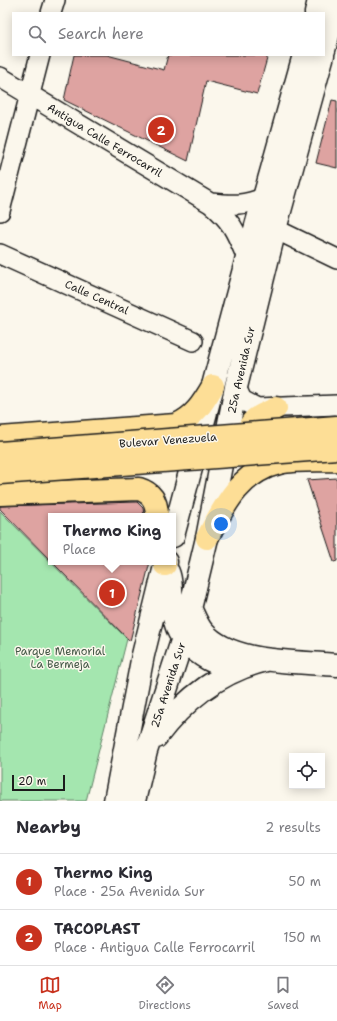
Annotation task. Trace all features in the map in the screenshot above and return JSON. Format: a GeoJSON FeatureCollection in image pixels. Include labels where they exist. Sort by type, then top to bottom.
{"type":"FeatureCollection","features":[{"type":"Feature","properties":{"kind":"highway"},"geometry":{"type":"LineString","coordinates":[[0,438],[176,425],[197,412],[213,386]]}},
{"type":"Feature","properties":{"kind":"highway"},"geometry":{"type":"LineString","coordinates":[[276,408],[255,420],[249,427],[247,439],[248,448],[255,455],[279,463]]}},
{"type":"Feature","properties":{"kind":"highway","name":"Bulevar Venezuela"},"geometry":{"type":"LineString","coordinates":[[0,452],[337,426]]}},
{"type":"Feature","properties":{"kind":"highway"},"geometry":{"type":"LineString","coordinates":[[101,489],[133,474],[141,459],[139,447],[131,438],[104,431]]}},
{"type":"Feature","properties":{"kind":"highway","name":"Bulevar Venezuela"},"geometry":{"type":"LineString","coordinates":[[0,473],[337,448]]}},
{"type":"Feature","properties":{"kind":"highway"},"geometry":{"type":"LineString","coordinates":[[207,538],[231,494],[254,473],[279,463],[337,460]]}},
{"type":"Feature","properties":{"kind":"highway"},"geometry":{"type":"LineString","coordinates":[[0,494],[101,489],[139,489],[146,491],[153,497],[156,513]]}},
{"type":"Feature","properties":{"kind":"street"},"geometry":{"type":"LineString","coordinates":[[51,12],[55,0]]}},
{"type":"Feature","properties":{"kind":"street"},"geometry":{"type":"LineString","coordinates":[[316,12],[319,0]]}},
{"type":"Feature","properties":{"kind":"street"},"geometry":{"type":"LineString","coordinates":[[325,46],[337,2]]}},
{"type":"Feature","properties":{"kind":"street"},"geometry":{"type":"LineString","coordinates":[[0,211],[40,56]]}},
{"type":"Feature","properties":{"kind":"street","name":"25a Avenida Sur"},"geometry":{"type":"LineString","coordinates":[[176,525],[246,258],[265,197],[304,56]]}},
{"type":"Feature","properties":{"kind":"street","name":"25a Avenida Sur"},"geometry":{"type":"LineString","coordinates":[[134,801],[146,751],[183,638],[207,538],[236,387],[275,229],[323,56]]}},
{"type":"Feature","properties":{"kind":"street","name":"Antigua Calle Ferrocarril"},"geometry":{"type":"LineString","coordinates":[[0,77],[210,203],[224,215],[233,226],[246,258]]}},
{"type":"Feature","properties":{"kind":"street","name":"Antigua Calle Ferrocarril"},"geometry":{"type":"LineString","coordinates":[[210,203],[238,205],[248,204],[265,197]]}},
{"type":"Feature","properties":{"kind":"street"},"geometry":{"type":"LineString","coordinates":[[275,229],[337,259]]}},
{"type":"Feature","properties":{"kind":"street","name":"Calle Central"},"geometry":{"type":"LineString","coordinates":[[0,254],[193,341]]}},
{"type":"Feature","properties":{"kind":"street"},"geometry":{"type":"LineString","coordinates":[[236,387],[242,400],[257,408],[337,405]]}},
{"type":"Feature","properties":{"kind":"street"},"geometry":{"type":"LineString","coordinates":[[115,801],[143,655],[165,565]]}},
{"type":"Feature","properties":{"kind":"street"},"geometry":{"type":"LineString","coordinates":[[166,565],[171,582],[176,622],[183,638],[195,650],[213,661],[219,664],[241,667]]}},
{"type":"Feature","properties":{"kind":"street"},"geometry":{"type":"LineString","coordinates":[[190,608],[203,632],[223,648],[242,654],[269,659],[337,665]]}},
{"type":"Feature","properties":{"kind":"street"},"geometry":{"type":"LineString","coordinates":[[146,751],[171,719],[199,693],[224,675],[241,667],[269,659]]}},
{"type":"Feature","properties":{"kind":"green space","name":"Parque Memorial La Bermeja"},"geometry":{"type":"Polygon","coordinates":[[[0,511],[48,559],[48,565],[54,565],[127,639],[86,801],[0,801],[0,511]]]}},
{"type":"Feature","properties":{"kind":"building"},"geometry":{"type":"Polygon","coordinates":[[[74,56],[111,56],[164,70],[168,56],[268,56],[257,94],[206,81],[188,161],[64,100],[74,56]]]}},
{"type":"Feature","properties":{"kind":"building"},"geometry":{"type":"Polygon","coordinates":[[[332,100],[337,101],[337,168],[316,163],[332,100]]]}},
{"type":"Feature","properties":{"kind":"building"},"geometry":{"type":"Polygon","coordinates":[[[337,478],[337,561],[334,562],[307,480],[337,478]]]}},
{"type":"Feature","properties":{"kind":"building"},"geometry":{"type":"Polygon","coordinates":[[[137,502],[143,508],[144,513],[48,513],[48,558],[0,509],[0,506],[137,502]]]}},
{"type":"Feature","properties":{"kind":"building"},"geometry":{"type":"Polygon","coordinates":[[[55,565],[149,565],[130,641],[55,565]]]}},
{"type":"Feature","properties":{"kind":"place","name":"TACOPLAST"},"geometry":{"type":"Point","coordinates":[161,130]}},
{"type":"Feature","properties":{"kind":"place","name":"Thermo King"},"geometry":{"type":"Point","coordinates":[112,593]}}]}
